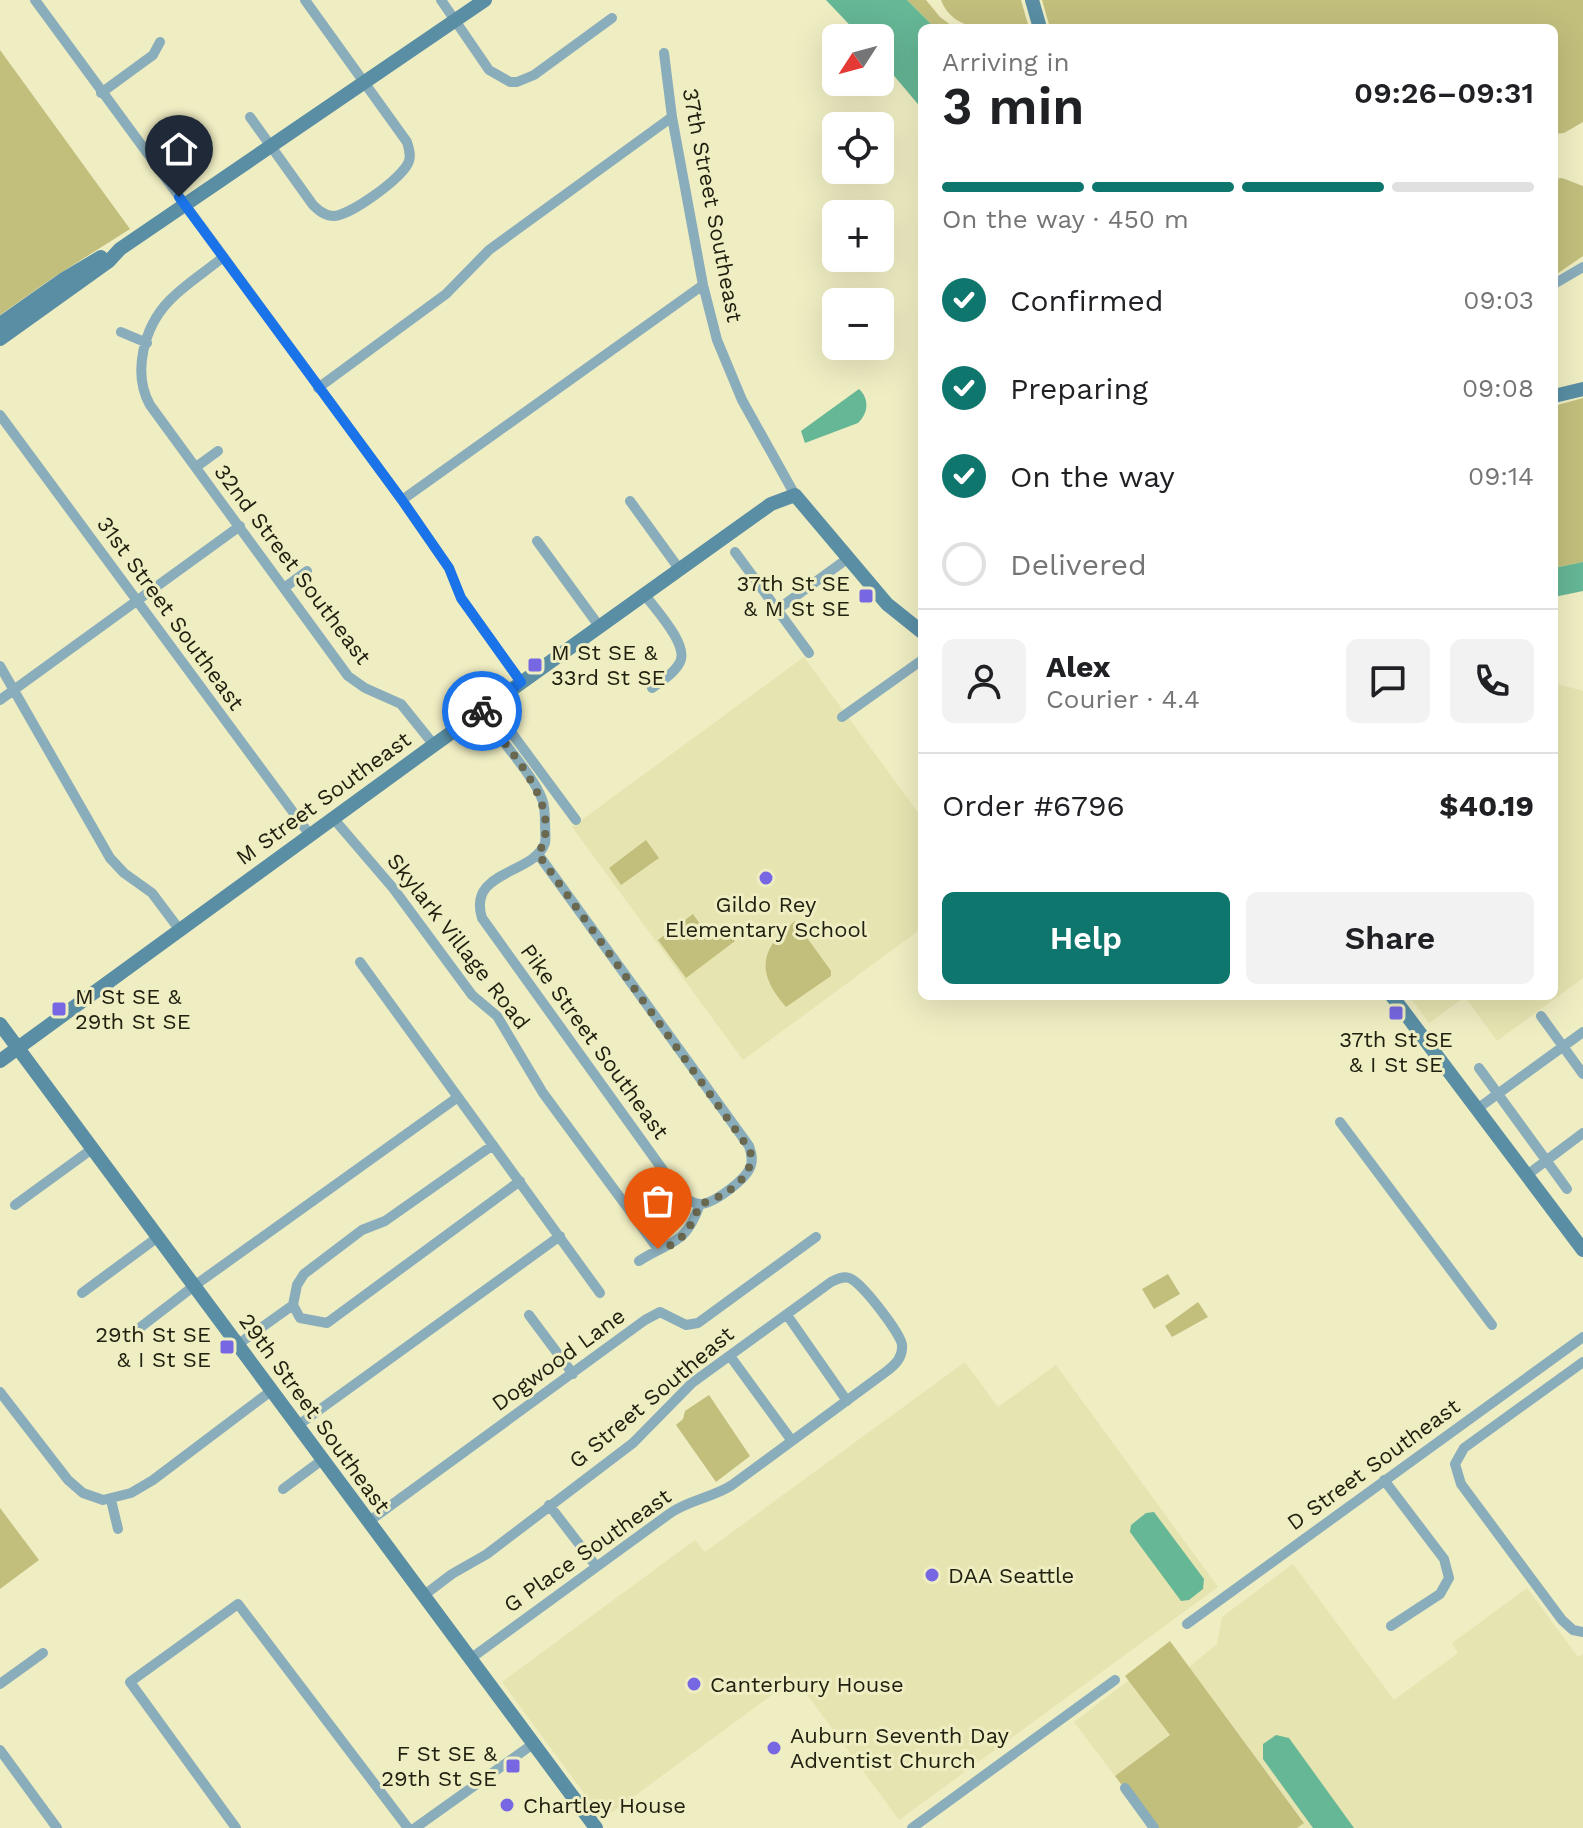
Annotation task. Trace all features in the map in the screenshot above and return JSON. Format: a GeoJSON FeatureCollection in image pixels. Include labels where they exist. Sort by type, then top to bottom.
{"type":"FeatureCollection","features":[{"type":"Feature","properties":{"kind":"street"},"geometry":{"type":"LineString","coordinates":[[35,0],[402,500],[449,568],[461,598],[521,682]]}},
{"type":"Feature","properties":{"kind":"street"},"geometry":{"type":"LineString","coordinates":[[250,117],[316,208],[327,215],[337,216],[353,209],[405,169],[410,156],[407,142],[305,0]]}},
{"type":"Feature","properties":{"kind":"street"},"geometry":{"type":"LineString","coordinates":[[441,0],[489,70],[510,82],[534,75],[612,18]]}},
{"type":"Feature","properties":{"kind":"street"},"geometry":{"type":"LineString","coordinates":[[0,324],[75,272],[120,249],[485,0]]}},
{"type":"Feature","properties":{"kind":"street"},"geometry":{"type":"LineString","coordinates":[[1032,0],[1039,24]]}},
{"type":"Feature","properties":{"kind":"street"},"geometry":{"type":"LineString","coordinates":[[101,93],[153,55],[160,42]]}},
{"type":"Feature","properties":{"kind":"street","name":"37th Street Southeast"},"geometry":{"type":"LineString","coordinates":[[664,53],[672,117],[703,285],[729,372],[795,495],[887,604],[918,629]]}},
{"type":"Feature","properties":{"kind":"street"},"geometry":{"type":"LineString","coordinates":[[318,388],[446,294],[489,250],[672,117]]}},
{"type":"Feature","properties":{"kind":"street"},"geometry":{"type":"LineString","coordinates":[[0,339],[109,261],[120,249]]}},
{"type":"Feature","properties":{"kind":"street"},"geometry":{"type":"LineString","coordinates":[[121,332],[147,343],[168,302],[222,258]]}},
{"type":"Feature","properties":{"kind":"street"},"geometry":{"type":"LineString","coordinates":[[1558,282],[1583,267]]}},
{"type":"Feature","properties":{"kind":"street"},"geometry":{"type":"LineString","coordinates":[[402,500],[703,285]]}},
{"type":"Feature","properties":{"kind":"street","name":"32nd Street Southeast"},"geometry":{"type":"LineString","coordinates":[[147,343],[140,366],[141,386],[150,405],[348,676],[365,688],[401,704],[434,745]]}},
{"type":"Feature","properties":{"kind":"street"},"geometry":{"type":"LineString","coordinates":[[1558,395],[1583,389]]}},
{"type":"Feature","properties":{"kind":"street","name":"31st Street Southeast"},"geometry":{"type":"LineString","coordinates":[[0,415],[310,835]]}},
{"type":"Feature","properties":{"kind":"street"},"geometry":{"type":"LineString","coordinates":[[196,467],[218,451]]}},
{"type":"Feature","properties":{"kind":"street","name":"M Street Southeast"},"geometry":{"type":"LineString","coordinates":[[0,1061],[599,626],[760,512],[795,495]]}},
{"type":"Feature","properties":{"kind":"street"},"geometry":{"type":"LineString","coordinates":[[630,501],[680,570]]}},
{"type":"Feature","properties":{"kind":"street"},"geometry":{"type":"LineString","coordinates":[[0,700],[240,526]]}},
{"type":"Feature","properties":{"kind":"street"},"geometry":{"type":"LineString","coordinates":[[537,541],[599,626]]}},
{"type":"Feature","properties":{"kind":"street"},"geometry":{"type":"LineString","coordinates":[[735,552],[809,653]]}},
{"type":"Feature","properties":{"kind":"street"},"geometry":{"type":"LineString","coordinates":[[778,609],[847,559]]}},
{"type":"Feature","properties":{"kind":"street"},"geometry":{"type":"LineString","coordinates":[[284,588],[307,571]]}},
{"type":"Feature","properties":{"kind":"street"},"geometry":{"type":"LineString","coordinates":[[645,595],[679,642],[682,656],[675,668],[652,688]]}},
{"type":"Feature","properties":{"kind":"street"},"geometry":{"type":"LineString","coordinates":[[842,717],[918,663]]}},
{"type":"Feature","properties":{"kind":"street"},"geometry":{"type":"LineString","coordinates":[[0,666],[110,858],[124,873],[152,893],[179,929]]}},
{"type":"Feature","properties":{"kind":"street"},"geometry":{"type":"LineString","coordinates":[[486,708],[542,800],[545,842],[538,854],[749,1146],[752,1160],[747,1173],[719,1197],[700,1204],[692,1224],[671,1246],[658,1249],[639,1261]]}},
{"type":"Feature","properties":{"kind":"street"},"geometry":{"type":"LineString","coordinates":[[486,708],[576,820]]}},
{"type":"Feature","properties":{"kind":"street","name":"Skylark Village Road"},"geometry":{"type":"LineString","coordinates":[[333,818],[385,879],[472,995],[497,1016],[543,1093],[658,1249]]}},
{"type":"Feature","properties":{"kind":"street","name":"Pike Street Southeast"},"geometry":{"type":"LineString","coordinates":[[538,854],[489,885],[480,903],[482,918],[678,1191],[700,1204]]}},
{"type":"Feature","properties":{"kind":"street"},"geometry":{"type":"LineString","coordinates":[[360,962],[600,1293]]}},
{"type":"Feature","properties":{"kind":"street"},"geometry":{"type":"LineString","coordinates":[[1395,1000],[1583,1250]]}},
{"type":"Feature","properties":{"kind":"street"},"geometry":{"type":"LineString","coordinates":[[1541,1016],[1583,1074]]}},
{"type":"Feature","properties":{"kind":"street","name":"29th Street Southeast"},"geometry":{"type":"LineString","coordinates":[[0,1024],[596,1828]]}},
{"type":"Feature","properties":{"kind":"street"},"geometry":{"type":"LineString","coordinates":[[1477,1109],[1583,1032]]}},
{"type":"Feature","properties":{"kind":"street"},"geometry":{"type":"LineString","coordinates":[[1479,1068],[1567,1189]]}},
{"type":"Feature","properties":{"kind":"street"},"geometry":{"type":"LineString","coordinates":[[129,1336],[458,1097]]}},
{"type":"Feature","properties":{"kind":"street"},"geometry":{"type":"LineString","coordinates":[[1340,1122],[1492,1325]]}},
{"type":"Feature","properties":{"kind":"street"},"geometry":{"type":"LineString","coordinates":[[1527,1175],[1583,1133]]}},
{"type":"Feature","properties":{"kind":"street"},"geometry":{"type":"LineString","coordinates":[[493,1145],[385,1221],[362,1230],[304,1274],[297,1285],[293,1305],[300,1318],[327,1323],[520,1181]]}},
{"type":"Feature","properties":{"kind":"street"},"geometry":{"type":"LineString","coordinates":[[15,1205],[92,1149]]}},
{"type":"Feature","properties":{"kind":"street"},"geometry":{"type":"LineString","coordinates":[[297,1426],[560,1236]]}},
{"type":"Feature","properties":{"kind":"street"},"geometry":{"type":"LineString","coordinates":[[82,1293],[158,1237]]}},
{"type":"Feature","properties":{"kind":"street","name":"Dogwood Lane"},"geometry":{"type":"LineString","coordinates":[[368,1522],[655,1314],[665,1314],[686,1325],[698,1323],[816,1237]]}},
{"type":"Feature","properties":{"kind":"street","name":"G Street Southeast"},"geometry":{"type":"LineString","coordinates":[[423,1596],[452,1574],[487,1554],[633,1443],[680,1393],[826,1285],[844,1277],[856,1281],[897,1332],[902,1342],[901,1356],[887,1371]]}},
{"type":"Feature","properties":{"kind":"street"},"geometry":{"type":"LineString","coordinates":[[237,1345],[293,1305]]}},
{"type":"Feature","properties":{"kind":"street"},"geometry":{"type":"LineString","coordinates":[[529,1315],[573,1374]]}},
{"type":"Feature","properties":{"kind":"street"},"geometry":{"type":"LineString","coordinates":[[787,1315],[847,1401]]}},
{"type":"Feature","properties":{"kind":"street","name":"D Street Southeast"},"geometry":{"type":"LineString","coordinates":[[1187,1624],[1583,1337]]}},
{"type":"Feature","properties":{"kind":"street"},"geometry":{"type":"LineString","coordinates":[[730,1356],[792,1441]]}},
{"type":"Feature","properties":{"kind":"street"},"geometry":{"type":"LineString","coordinates":[[1583,1362],[1464,1448],[1455,1464],[1461,1484],[1562,1620],[1573,1630],[1583,1632]]}},
{"type":"Feature","properties":{"kind":"street","name":"G Place Southeast"},"geometry":{"type":"LineString","coordinates":[[470,1659],[676,1508],[725,1490],[887,1371]]}},
{"type":"Feature","properties":{"kind":"street"},"geometry":{"type":"LineString","coordinates":[[0,1392],[74,1486],[91,1497],[111,1500],[131,1493],[165,1472],[271,1391]]}},
{"type":"Feature","properties":{"kind":"street"},"geometry":{"type":"LineString","coordinates":[[283,1489],[322,1460]]}},
{"type":"Feature","properties":{"kind":"street"},"geometry":{"type":"LineString","coordinates":[[1384,1480],[1444,1559],[1449,1578],[1440,1594],[1391,1626]]}},
{"type":"Feature","properties":{"kind":"street"},"geometry":{"type":"LineString","coordinates":[[111,1500],[118,1529]]}},
{"type":"Feature","properties":{"kind":"street"},"geometry":{"type":"LineString","coordinates":[[549,1505],[596,1566]]}},
{"type":"Feature","properties":{"kind":"street"},"geometry":{"type":"LineString","coordinates":[[236,1828],[130,1682],[238,1604],[408,1828]]}},
{"type":"Feature","properties":{"kind":"street"},"geometry":{"type":"LineString","coordinates":[[0,1684],[43,1653]]}},
{"type":"Feature","properties":{"kind":"street"},"geometry":{"type":"LineString","coordinates":[[912,1828],[1115,1680]]}},
{"type":"Feature","properties":{"kind":"street"},"geometry":{"type":"LineString","coordinates":[[415,1828],[533,1744]]}},
{"type":"Feature","properties":{"kind":"street"},"geometry":{"type":"LineString","coordinates":[[0,1750],[57,1828]]}},
{"type":"Feature","properties":{"kind":"street"},"geometry":{"type":"LineString","coordinates":[[0,1775],[12,1766]]}},
{"type":"Feature","properties":{"kind":"street"},"geometry":{"type":"LineString","coordinates":[[1125,1788],[1154,1828]]}},
{"type":"Feature","properties":{"kind":"shaded area"},"geometry":{"type":"Polygon","coordinates":[[[826,0],[907,0],[931,24],[918,24],[918,104],[894,76],[894,24],[849,24],[826,0]]]}},
{"type":"Feature","properties":{"kind":"shaded area"},"geometry":{"type":"Polygon","coordinates":[[[907,0],[926,0],[950,24],[931,24],[907,0]]]}},
{"type":"Feature","properties":{"kind":"shaded area"},"geometry":{"type":"Polygon","coordinates":[[[941,0],[1021,0],[1028,24],[965,24],[947,12],[941,0]]]}},
{"type":"Feature","properties":{"kind":"shaded area"},"geometry":{"type":"Polygon","coordinates":[[[1042,0],[1583,0],[1583,122],[1558,134],[1558,24],[1049,24],[1042,0]]]}},
{"type":"Feature","properties":{"kind":"shaded area"},"geometry":{"type":"Polygon","coordinates":[[[0,50],[130,229],[0,315],[0,50]]]}},
{"type":"Feature","properties":{"kind":"shaded area"},"geometry":{"type":"Polygon","coordinates":[[[1558,178],[1583,186],[1583,256],[1558,273],[1558,178]]]}},
{"type":"Feature","properties":{"kind":"shaded area"},"geometry":{"type":"Polygon","coordinates":[[[859,389],[865,397],[866,406],[858,423],[805,443],[801,431],[859,389]]]}},
{"type":"Feature","properties":{"kind":"shaded area"},"geometry":{"type":"Polygon","coordinates":[[[1583,398],[1583,562],[1558,567],[1558,405],[1583,398]]]}},
{"type":"Feature","properties":{"kind":"shaded area"},"geometry":{"type":"Polygon","coordinates":[[[1583,562],[1583,591],[1558,596],[1558,567],[1583,562]]]}},
{"type":"Feature","properties":{"kind":"shaded area","name":"Gildo Rey Elementary School"},"geometry":{"type":"Polygon","coordinates":[[[804,657],[918,813],[918,931],[743,1060],[572,827],[804,657]]]}},
{"type":"Feature","properties":{"kind":"shaded area"},"geometry":{"type":"Polygon","coordinates":[[[1558,684],[1583,691],[1583,978],[1558,996],[1558,684]]]}},
{"type":"Feature","properties":{"kind":"shaded area"},"geometry":{"type":"Polygon","coordinates":[[[646,840],[659,858],[621,885],[609,868],[646,840]]]}},
{"type":"Feature","properties":{"kind":"shaded area"},"geometry":{"type":"Polygon","coordinates":[[[693,914],[708,935],[719,927],[735,941],[686,978],[658,940],[693,914]]]}},
{"type":"Feature","properties":{"kind":"shaded area"},"geometry":{"type":"Polygon","coordinates":[[[795,921],[831,971],[831,976],[786,1007],[770,983],[766,962],[774,941],[795,921]]]}},
{"type":"Feature","properties":{"kind":"shaded area"},"geometry":{"type":"Polygon","coordinates":[[[1412,1000],[1461,1000],[1429,1023],[1412,1000]]]}},
{"type":"Feature","properties":{"kind":"shaded area"},"geometry":{"type":"Polygon","coordinates":[[[1467,1000],[1553,1000],[1497,1041],[1467,1000]]]}},
{"type":"Feature","properties":{"kind":"shaded area"},"geometry":{"type":"Polygon","coordinates":[[[1168,1274],[1180,1294],[1154,1309],[1142,1289],[1168,1274]]]}},
{"type":"Feature","properties":{"kind":"shaded area"},"geometry":{"type":"Polygon","coordinates":[[[1198,1302],[1208,1317],[1172,1337],[1165,1326],[1198,1302]]]}},
{"type":"Feature","properties":{"kind":"shaded area","name":"DAA Seattle"},"geometry":{"type":"Polygon","coordinates":[[[965,1362],[998,1407],[1056,1365],[1218,1587],[899,1820],[795,1678],[603,1819],[502,1682],[695,1540],[705,1552],[965,1362]]]}},
{"type":"Feature","properties":{"kind":"shaded area"},"geometry":{"type":"Polygon","coordinates":[[[709,1395],[750,1456],[716,1482],[676,1425],[683,1419],[685,1411],[709,1395]]]}},
{"type":"Feature","properties":{"kind":"shaded area"},"geometry":{"type":"Polygon","coordinates":[[[0,1508],[39,1560],[0,1589],[0,1508]]]}},
{"type":"Feature","properties":{"kind":"shaded area"},"geometry":{"type":"Polygon","coordinates":[[[1154,1512],[1204,1579],[1203,1589],[1189,1600],[1181,1601],[1130,1532],[1131,1525],[1146,1513],[1154,1512]]]}},
{"type":"Feature","properties":{"kind":"shaded area"},"geometry":{"type":"Polygon","coordinates":[[[1293,1564],[1394,1700],[1458,1653],[1452,1643],[1527,1588],[1578,1657],[1583,1654],[1583,1828],[1297,1828],[1304,1822],[1189,1667],[1217,1644],[1222,1617],[1293,1564]]]}},
{"type":"Feature","properties":{"kind":"shaded area"},"geometry":{"type":"Polygon","coordinates":[[[1170,1641],[1304,1823],[1297,1828],[1154,1828],[1115,1776],[1170,1735],[1125,1676],[1170,1641]]]}},
{"type":"Feature","properties":{"kind":"shaded area"},"geometry":{"type":"Polygon","coordinates":[[[1129,1680],[1170,1735],[1115,1776],[1074,1722],[1129,1680]]]}},
{"type":"Feature","properties":{"kind":"shaded area"},"geometry":{"type":"Polygon","coordinates":[[[1276,1735],[1289,1738],[1354,1828],[1313,1828],[1263,1759],[1263,1744],[1276,1735]]]}},
{"type":"Feature","properties":{"kind":"way so far"},"geometry":{"type":"LineString","coordinates":[[482,711],[542,800],[545,842],[538,854],[750,1150],[751,1165],[745,1176],[719,1197],[700,1204],[688,1231],[671,1246],[658,1249]]}},
{"type":"Feature","properties":{"kind":"place","name":"37th St SE & M St SE"},"geometry":{"type":"Point","coordinates":[866,596]}},
{"type":"Feature","properties":{"kind":"place","name":"M St SE & 33rd St SE"},"geometry":{"type":"Point","coordinates":[535,665]}},
{"type":"Feature","properties":{"kind":"place","name":"Gildo Rey Elementary School"},"geometry":{"type":"Point","coordinates":[766,878]}},
{"type":"Feature","properties":{"kind":"place","name":"M St SE & 29th St SE"},"geometry":{"type":"Point","coordinates":[59,1009]}},
{"type":"Feature","properties":{"kind":"place","name":"37th St SE & I St SE"},"geometry":{"type":"Point","coordinates":[1396,1013]}},
{"type":"Feature","properties":{"kind":"place","name":"29th St SE & I St SE"},"geometry":{"type":"Point","coordinates":[227,1347]}},
{"type":"Feature","properties":{"kind":"place","name":"DAA Seattle"},"geometry":{"type":"Point","coordinates":[932,1575]}},
{"type":"Feature","properties":{"kind":"place","name":"Canterbury House"},"geometry":{"type":"Point","coordinates":[694,1684]}},
{"type":"Feature","properties":{"kind":"place","name":"Auburn Seventh Day Adventist Church"},"geometry":{"type":"Point","coordinates":[774,1748]}},
{"type":"Feature","properties":{"kind":"place","name":"F St SE & 29th St SE"},"geometry":{"type":"Point","coordinates":[513,1766]}},
{"type":"Feature","properties":{"kind":"place","name":"Chartley House"},"geometry":{"type":"Point","coordinates":[507,1805]}},
{"type":"Feature","properties":{"kind":"route"},"geometry":{"type":"LineString","coordinates":[[179,197],[402,500],[449,568],[461,598],[521,682],[482,711]]}}]}
